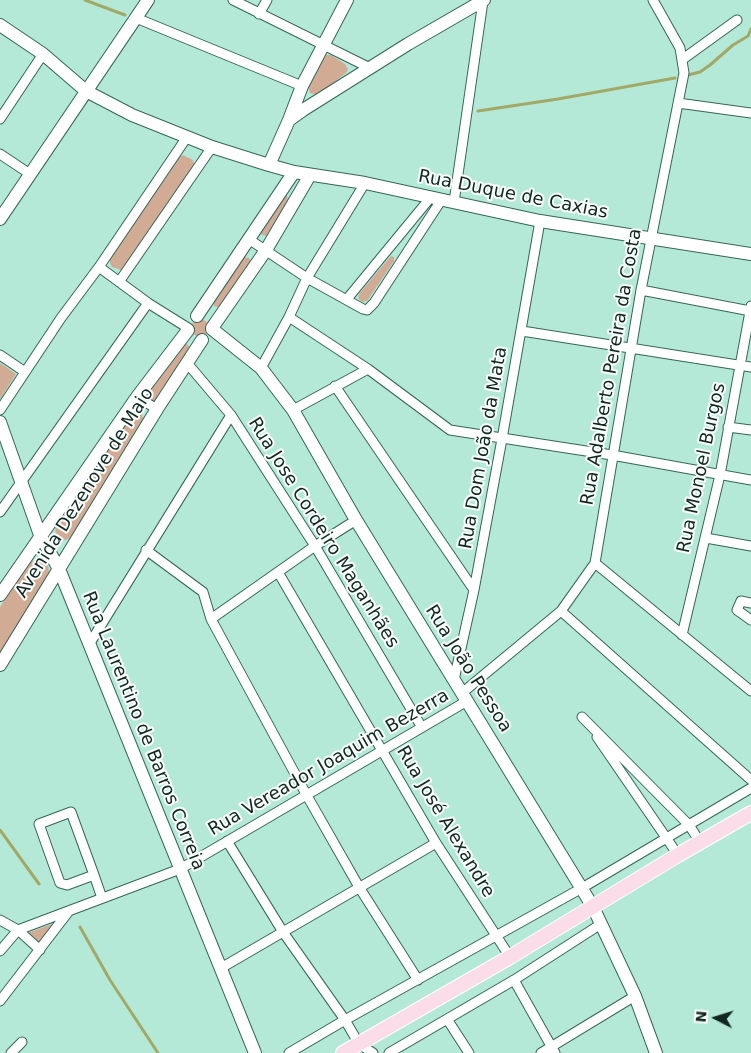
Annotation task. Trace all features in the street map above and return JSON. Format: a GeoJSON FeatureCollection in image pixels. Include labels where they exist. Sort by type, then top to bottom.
{"type":"FeatureCollection","features":[{"type":"Feature","properties":{"kind":"main road"},"geometry":{"type":"LineString","coordinates":[[343,1053],[510,958],[678,855],[751,813]]}},
{"type":"Feature","properties":{"kind":"street"},"geometry":{"type":"LineString","coordinates":[[0,219],[148,0]]}},
{"type":"Feature","properties":{"kind":"street"},"geometry":{"type":"LineString","coordinates":[[233,0],[370,68]]}},
{"type":"Feature","properties":{"kind":"street"},"geometry":{"type":"LineString","coordinates":[[259,14],[267,0]]}},
{"type":"Feature","properties":{"kind":"street"},"geometry":{"type":"LineString","coordinates":[[269,165],[302,86],[347,0]]}},
{"type":"Feature","properties":{"kind":"street"},"geometry":{"type":"LineString","coordinates":[[289,120],[370,68],[483,0]]}},
{"type":"Feature","properties":{"kind":"street"},"geometry":{"type":"LineString","coordinates":[[250,240],[307,278],[363,309],[367,310],[371,307],[443,199],[483,0]]}},
{"type":"Feature","properties":{"kind":"street","name":"Rua Adalberto Pereira da Costa"},"geometry":{"type":"LineString","coordinates":[[465,697],[561,611],[595,562],[641,290],[684,73],[680,48],[653,0]]}},
{"type":"Feature","properties":{"kind":"street"},"geometry":{"type":"LineString","coordinates":[[136,18],[302,86]]}},
{"type":"Feature","properties":{"kind":"street"},"geometry":{"type":"LineString","coordinates":[[683,59],[737,20]]}},
{"type":"Feature","properties":{"kind":"street","name":"Rua Duque de Caxias"},"geometry":{"type":"LineString","coordinates":[[0,25],[43,54],[86,91],[132,115],[212,147],[269,165],[294,172],[364,183],[443,199],[540,221],[751,254]]}},
{"type":"Feature","properties":{"kind":"street"},"geometry":{"type":"LineString","coordinates":[[0,119],[43,54]]}},
{"type":"Feature","properties":{"kind":"street"},"geometry":{"type":"LineString","coordinates":[[678,103],[751,112]]}},
{"type":"Feature","properties":{"kind":"street"},"geometry":{"type":"LineString","coordinates":[[0,410],[61,318],[99,267],[187,137]]}},
{"type":"Feature","properties":{"kind":"street"},"geometry":{"type":"LineString","coordinates":[[120,282],[212,147]]}},
{"type":"Feature","properties":{"kind":"street"},"geometry":{"type":"LineString","coordinates":[[0,154],[30,174]]}},
{"type":"Feature","properties":{"kind":"street"},"geometry":{"type":"LineString","coordinates":[[188,329],[190,320],[198,316],[294,172]]}},
{"type":"Feature","properties":{"kind":"street"},"geometry":{"type":"LineString","coordinates":[[99,267],[188,329],[193,338],[202,340],[208,337],[266,250],[310,175]]}},
{"type":"Feature","properties":{"kind":"street"},"geometry":{"type":"LineString","coordinates":[[261,368],[289,317],[307,278],[364,183]]}},
{"type":"Feature","properties":{"kind":"street"},"geometry":{"type":"LineString","coordinates":[[347,299],[443,199]]}},
{"type":"Feature","properties":{"kind":"street","name":"Rua Dom João da Mata"},"geometry":{"type":"LineString","coordinates":[[454,680],[474,590],[522,331],[540,221]]}},
{"type":"Feature","properties":{"kind":"street"},"geometry":{"type":"LineString","coordinates":[[641,290],[751,309]]}},
{"type":"Feature","properties":{"kind":"street"},"geometry":{"type":"LineString","coordinates":[[0,512],[148,302]]}},
{"type":"Feature","properties":{"kind":"street","name":"Rua Monoel Burgos"},"geometry":{"type":"LineString","coordinates":[[682,635],[720,475],[751,309]]}},
{"type":"Feature","properties":{"kind":"street"},"geometry":{"type":"LineString","coordinates":[[198,316],[207,319],[212,329]]}},
{"type":"Feature","properties":{"kind":"street"},"geometry":{"type":"LineString","coordinates":[[289,317],[368,369],[450,430],[612,455],[751,480]]}},
{"type":"Feature","properties":{"kind":"street","name":"Avenida Dezenove de Maio"},"geometry":{"type":"LineString","coordinates":[[0,595],[137,397],[188,329]]}},
{"type":"Feature","properties":{"kind":"street","name":"Rua João Pessoa"},"geometry":{"type":"LineString","coordinates":[[212,329],[261,368],[292,410],[356,520],[593,907],[635,996],[656,1053]]}},
{"type":"Feature","properties":{"kind":"street"},"geometry":{"type":"LineString","coordinates":[[522,331],[751,367]]}},
{"type":"Feature","properties":{"kind":"street","name":"Avenida Dezenove de Maio"},"geometry":{"type":"LineString","coordinates":[[0,665],[157,409],[202,340]]}},
{"type":"Feature","properties":{"kind":"street"},"geometry":{"type":"LineString","coordinates":[[0,355],[26,372]]}},
{"type":"Feature","properties":{"kind":"street","name":"Rua Jose Cordeiro Maganhães"},"geometry":{"type":"LineString","coordinates":[[187,363],[231,415],[315,546],[421,726]]}},
{"type":"Feature","properties":{"kind":"street"},"geometry":{"type":"LineString","coordinates":[[292,410],[368,369]]}},
{"type":"Feature","properties":{"kind":"street"},"geometry":{"type":"LineString","coordinates":[[335,386],[474,590]]}},
{"type":"Feature","properties":{"kind":"street"},"geometry":{"type":"LineString","coordinates":[[137,397],[157,409]]}},
{"type":"Feature","properties":{"kind":"street"},"geometry":{"type":"LineString","coordinates":[[90,643],[231,415]]}},
{"type":"Feature","properties":{"kind":"street","name":"Rua Laurentino de Barros Correia"},"geometry":{"type":"LineString","coordinates":[[0,422],[40,535],[59,569],[90,643],[255,1053]]}},
{"type":"Feature","properties":{"kind":"street"},"geometry":{"type":"LineString","coordinates":[[728,427],[751,430]]}},
{"type":"Feature","properties":{"kind":"street"},"geometry":{"type":"LineString","coordinates":[[211,618],[356,520]]}},
{"type":"Feature","properties":{"kind":"street"},"geometry":{"type":"LineString","coordinates":[[706,538],[751,546]]}},
{"type":"Feature","properties":{"kind":"street"},"geometry":{"type":"LineString","coordinates":[[146,550],[203,592],[211,618],[306,794],[359,888],[418,980]]}},
{"type":"Feature","properties":{"kind":"street"},"geometry":{"type":"LineString","coordinates":[[595,562],[751,690]]}},
{"type":"Feature","properties":{"kind":"street","name":"Rua José Alexandre"},"geometry":{"type":"LineString","coordinates":[[278,572],[436,843],[510,958]]}},
{"type":"Feature","properties":{"kind":"street"},"geometry":{"type":"LineString","coordinates":[[751,603],[741,601],[737,610],[751,620]]}},
{"type":"Feature","properties":{"kind":"street"},"geometry":{"type":"LineString","coordinates":[[561,611],[751,780]]}},
{"type":"Feature","properties":{"kind":"street","name":"Rua Vereador Joaquim Bezerra"},"geometry":{"type":"LineString","coordinates":[[18,930],[180,869],[382,750],[465,697]]}},
{"type":"Feature","properties":{"kind":"street"},"geometry":{"type":"LineString","coordinates":[[678,855],[582,717],[689,825],[700,842]]}},
{"type":"Feature","properties":{"kind":"street"},"geometry":{"type":"LineString","coordinates":[[289,1053],[582,888],[751,788]]}},
{"type":"Feature","properties":{"kind":"street"},"geometry":{"type":"LineString","coordinates":[[94,875],[67,885],[60,883],[39,824],[71,812],[94,875],[102,898]]}},
{"type":"Feature","properties":{"kind":"street"},"geometry":{"type":"LineString","coordinates":[[227,841],[283,932],[345,1020],[359,1044],[373,1053]]}},
{"type":"Feature","properties":{"kind":"street"},"geometry":{"type":"LineString","coordinates":[[221,968],[436,843]]}},
{"type":"Feature","properties":{"kind":"street"},"geometry":{"type":"LineString","coordinates":[[0,1001],[69,911]]}},
{"type":"Feature","properties":{"kind":"street"},"geometry":{"type":"LineString","coordinates":[[0,920],[18,930],[40,950]]}},
{"type":"Feature","properties":{"kind":"street"},"geometry":{"type":"LineString","coordinates":[[389,1053],[514,980],[601,924]]}},
{"type":"Feature","properties":{"kind":"street"},"geometry":{"type":"LineString","coordinates":[[0,951],[18,930]]}},
{"type":"Feature","properties":{"kind":"street"},"geometry":{"type":"LineString","coordinates":[[514,980],[553,1050]]}},
{"type":"Feature","properties":{"kind":"street"},"geometry":{"type":"LineString","coordinates":[[541,1053],[553,1050],[635,996]]}},
{"type":"Feature","properties":{"kind":"street"},"geometry":{"type":"LineString","coordinates":[[448,1019],[469,1053]]}},
{"type":"Feature","properties":{"kind":"street"},"geometry":{"type":"LineString","coordinates":[[12,1053],[22,1042]]}},
{"type":"Feature","properties":{"kind":"shaded area"},"geometry":{"type":"Polygon","coordinates":[[[331,55],[345,64],[348,69],[347,72],[320,94],[310,93],[308,87],[322,57],[331,55]]]}},
{"type":"Feature","properties":{"kind":"shaded area"},"geometry":{"type":"Polygon","coordinates":[[[183,155],[193,160],[193,168],[124,268],[121,270],[112,267],[110,259],[179,157],[183,155]]]}},
{"type":"Feature","properties":{"kind":"shaded area"},"geometry":{"type":"Polygon","coordinates":[[[285,195],[288,200],[268,236],[262,235],[260,232],[285,195]]]}},
{"type":"Feature","properties":{"kind":"shaded area"},"geometry":{"type":"Polygon","coordinates":[[[391,256],[394,257],[394,261],[367,301],[362,302],[358,298],[359,294],[391,256]]]}},
{"type":"Feature","properties":{"kind":"shaded area"},"geometry":{"type":"Polygon","coordinates":[[[244,257],[249,258],[251,261],[221,307],[215,307],[213,303],[244,257]]]}},
{"type":"Feature","properties":{"kind":"shaded area"},"geometry":{"type":"Polygon","coordinates":[[[200,319],[206,322],[209,328],[206,334],[200,337],[194,334],[191,328],[194,322],[200,319]]]}},
{"type":"Feature","properties":{"kind":"shaded area"},"geometry":{"type":"Polygon","coordinates":[[[184,343],[190,348],[155,403],[148,400],[145,397],[184,343]]]}},
{"type":"Feature","properties":{"kind":"shaded area"},"geometry":{"type":"Polygon","coordinates":[[[0,363],[16,374],[0,399],[0,363]]]}},
{"type":"Feature","properties":{"kind":"shaded area"},"geometry":{"type":"Polygon","coordinates":[[[136,413],[141,413],[144,419],[71,538],[65,540],[56,537],[55,527],[132,416],[136,413]]]}},
{"type":"Feature","properties":{"kind":"shaded area"},"geometry":{"type":"Polygon","coordinates":[[[41,559],[48,565],[48,576],[0,653],[0,607],[29,563],[41,559]]]}},
{"type":"Feature","properties":{"kind":"shaded area"},"geometry":{"type":"Polygon","coordinates":[[[55,923],[39,942],[28,933],[55,923]]]}},
{"type":"Feature","properties":{"kind":"waterway"},"geometry":{"type":"LineString","coordinates":[[85,0],[125,15]]}},
{"type":"Feature","properties":{"kind":"waterway"},"geometry":{"type":"LineString","coordinates":[[688,75],[700,72],[710,65],[733,45],[748,36],[751,29]]}},
{"type":"Feature","properties":{"kind":"waterway"},"geometry":{"type":"LineString","coordinates":[[478,111],[675,78]]}},
{"type":"Feature","properties":{"kind":"waterway"},"geometry":{"type":"LineString","coordinates":[[0,830],[39,884]]}},
{"type":"Feature","properties":{"kind":"waterway"},"geometry":{"type":"LineString","coordinates":[[80,927],[110,980],[158,1053]]}}]}
